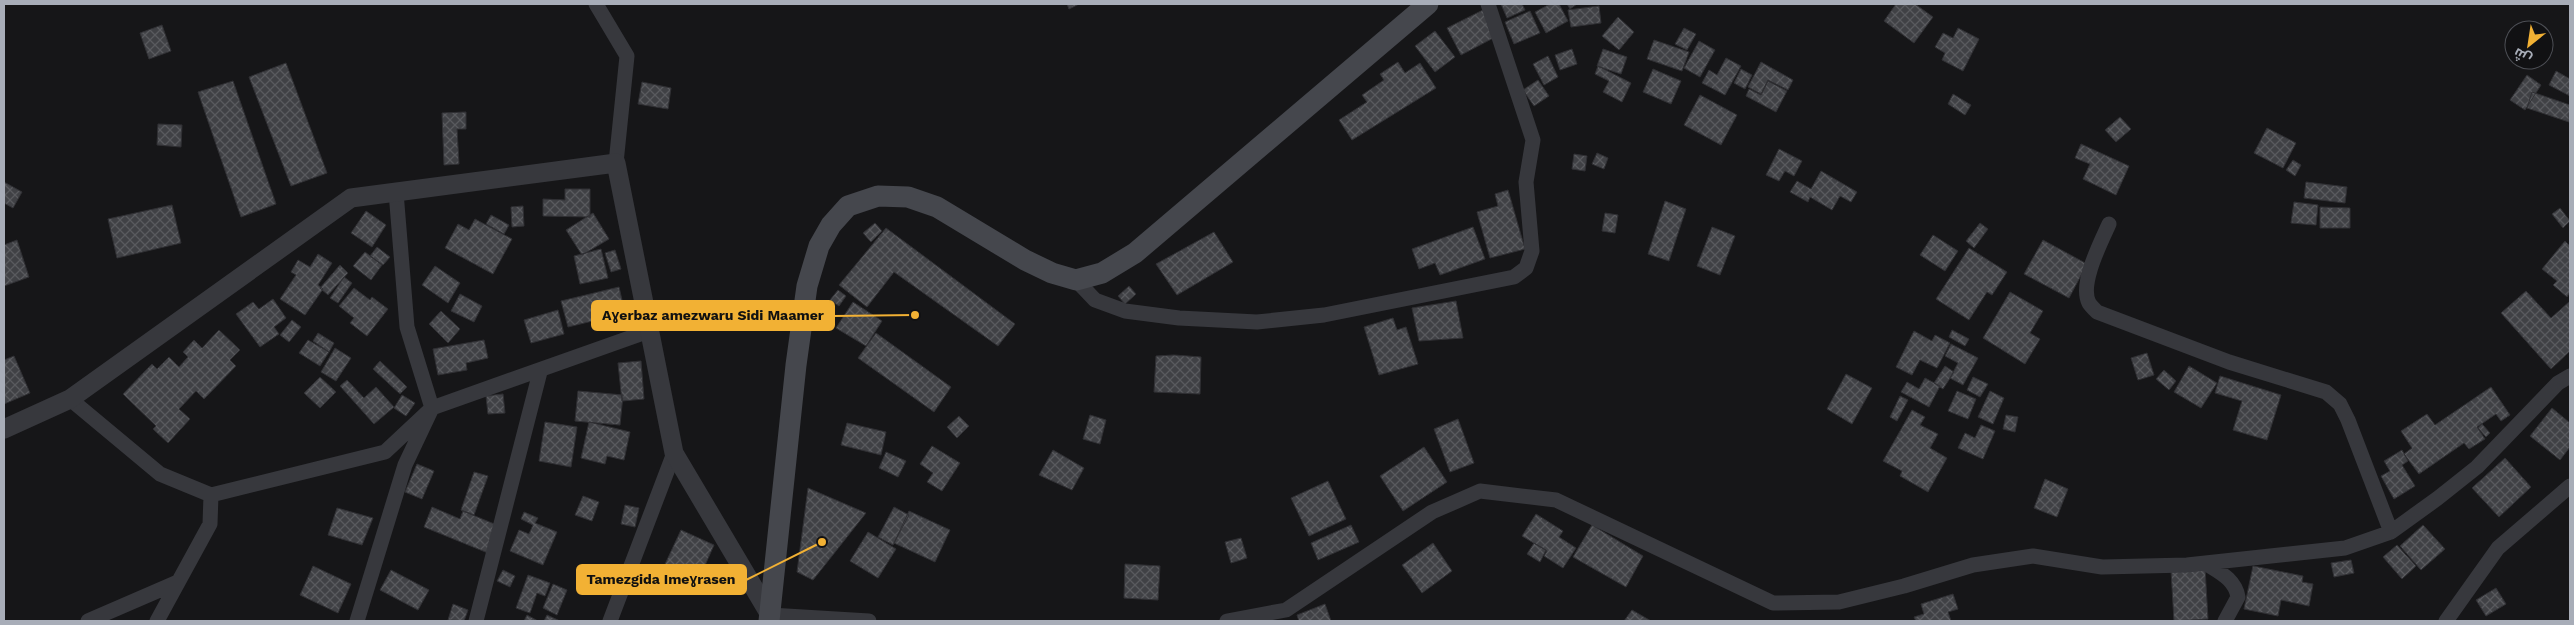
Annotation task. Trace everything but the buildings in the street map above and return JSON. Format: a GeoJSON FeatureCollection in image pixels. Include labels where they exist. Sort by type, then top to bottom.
{"type":"FeatureCollection","features":[{"type":"Feature","properties":{"kind":"main road"},"geometry":{"type":"LineString","coordinates":[[770,618],[795,374],[807,286],[819,246],[831,225],[848,206],[878,196],[908,197],[937,207],[1052,273],[1076,280],[1102,273],[1135,253],[1428,4]]}},
{"type":"Feature","properties":{"kind":"street"},"geometry":{"type":"LineString","coordinates":[[596,4],[627,56],[616,163],[674,453],[770,618],[869,621]]}},
{"type":"Feature","properties":{"kind":"street"},"geometry":{"type":"LineString","coordinates":[[1076,280],[1095,300],[1125,310],[1171,317],[1257,322],[1324,315],[1514,277],[1526,268],[1532,251],[1526,182],[1533,140],[1488,4]]}},
{"type":"Feature","properties":{"kind":"street"},"geometry":{"type":"LineString","coordinates":[[4,429],[70,399],[351,198],[616,163]]}},
{"type":"Feature","properties":{"kind":"street"},"geometry":{"type":"LineString","coordinates":[[358,621],[405,465],[432,408],[407,327],[396,192]]}},
{"type":"Feature","properties":{"kind":"street"},"geometry":{"type":"LineString","coordinates":[[2109,224],[2092,265],[2087,286],[2088,302],[2097,312],[2229,362],[2326,392],[2340,404],[2348,420],[2391,532]]}},
{"type":"Feature","properties":{"kind":"street"},"geometry":{"type":"LineString","coordinates":[[70,399],[160,474],[211,495],[385,452],[432,408],[540,372],[649,331]]}},
{"type":"Feature","properties":{"kind":"street"},"geometry":{"type":"LineString","coordinates":[[476,621],[540,372]]}},
{"type":"Feature","properties":{"kind":"street"},"geometry":{"type":"LineString","coordinates":[[1227,621],[1268,617],[1286,610],[1432,512],[1480,491],[1556,500],[1773,603],[1839,602],[1904,586],[1973,565],[2033,556],[2102,567],[2205,563],[2345,548],[2391,532],[2477,467],[2558,383],[2570,376]]}},
{"type":"Feature","properties":{"kind":"street"},"geometry":{"type":"LineString","coordinates":[[610,621],[674,453]]}},
{"type":"Feature","properties":{"kind":"street"},"geometry":{"type":"LineString","coordinates":[[2446,621],[2498,548],[2570,486]]}},
{"type":"Feature","properties":{"kind":"street"},"geometry":{"type":"LineString","coordinates":[[157,621],[166,600],[210,524],[211,495]]}},
{"type":"Feature","properties":{"kind":"street"},"geometry":{"type":"LineString","coordinates":[[2205,563],[2226,576],[2237,587],[2238,596],[2225,621]]}},
{"type":"Feature","properties":{"kind":"street"},"geometry":{"type":"LineString","coordinates":[[88,621],[178,582]]}},
{"type":"Feature","properties":{"kind":"place","name":"Aɣerbaz amezwaru Sidi Maamer"},"geometry":{"type":"Point","coordinates":[915,315]}},
{"type":"Feature","properties":{"kind":"place","name":"Tamezgida Imeɣrasen"},"geometry":{"type":"Point","coordinates":[822,542]}}]}
